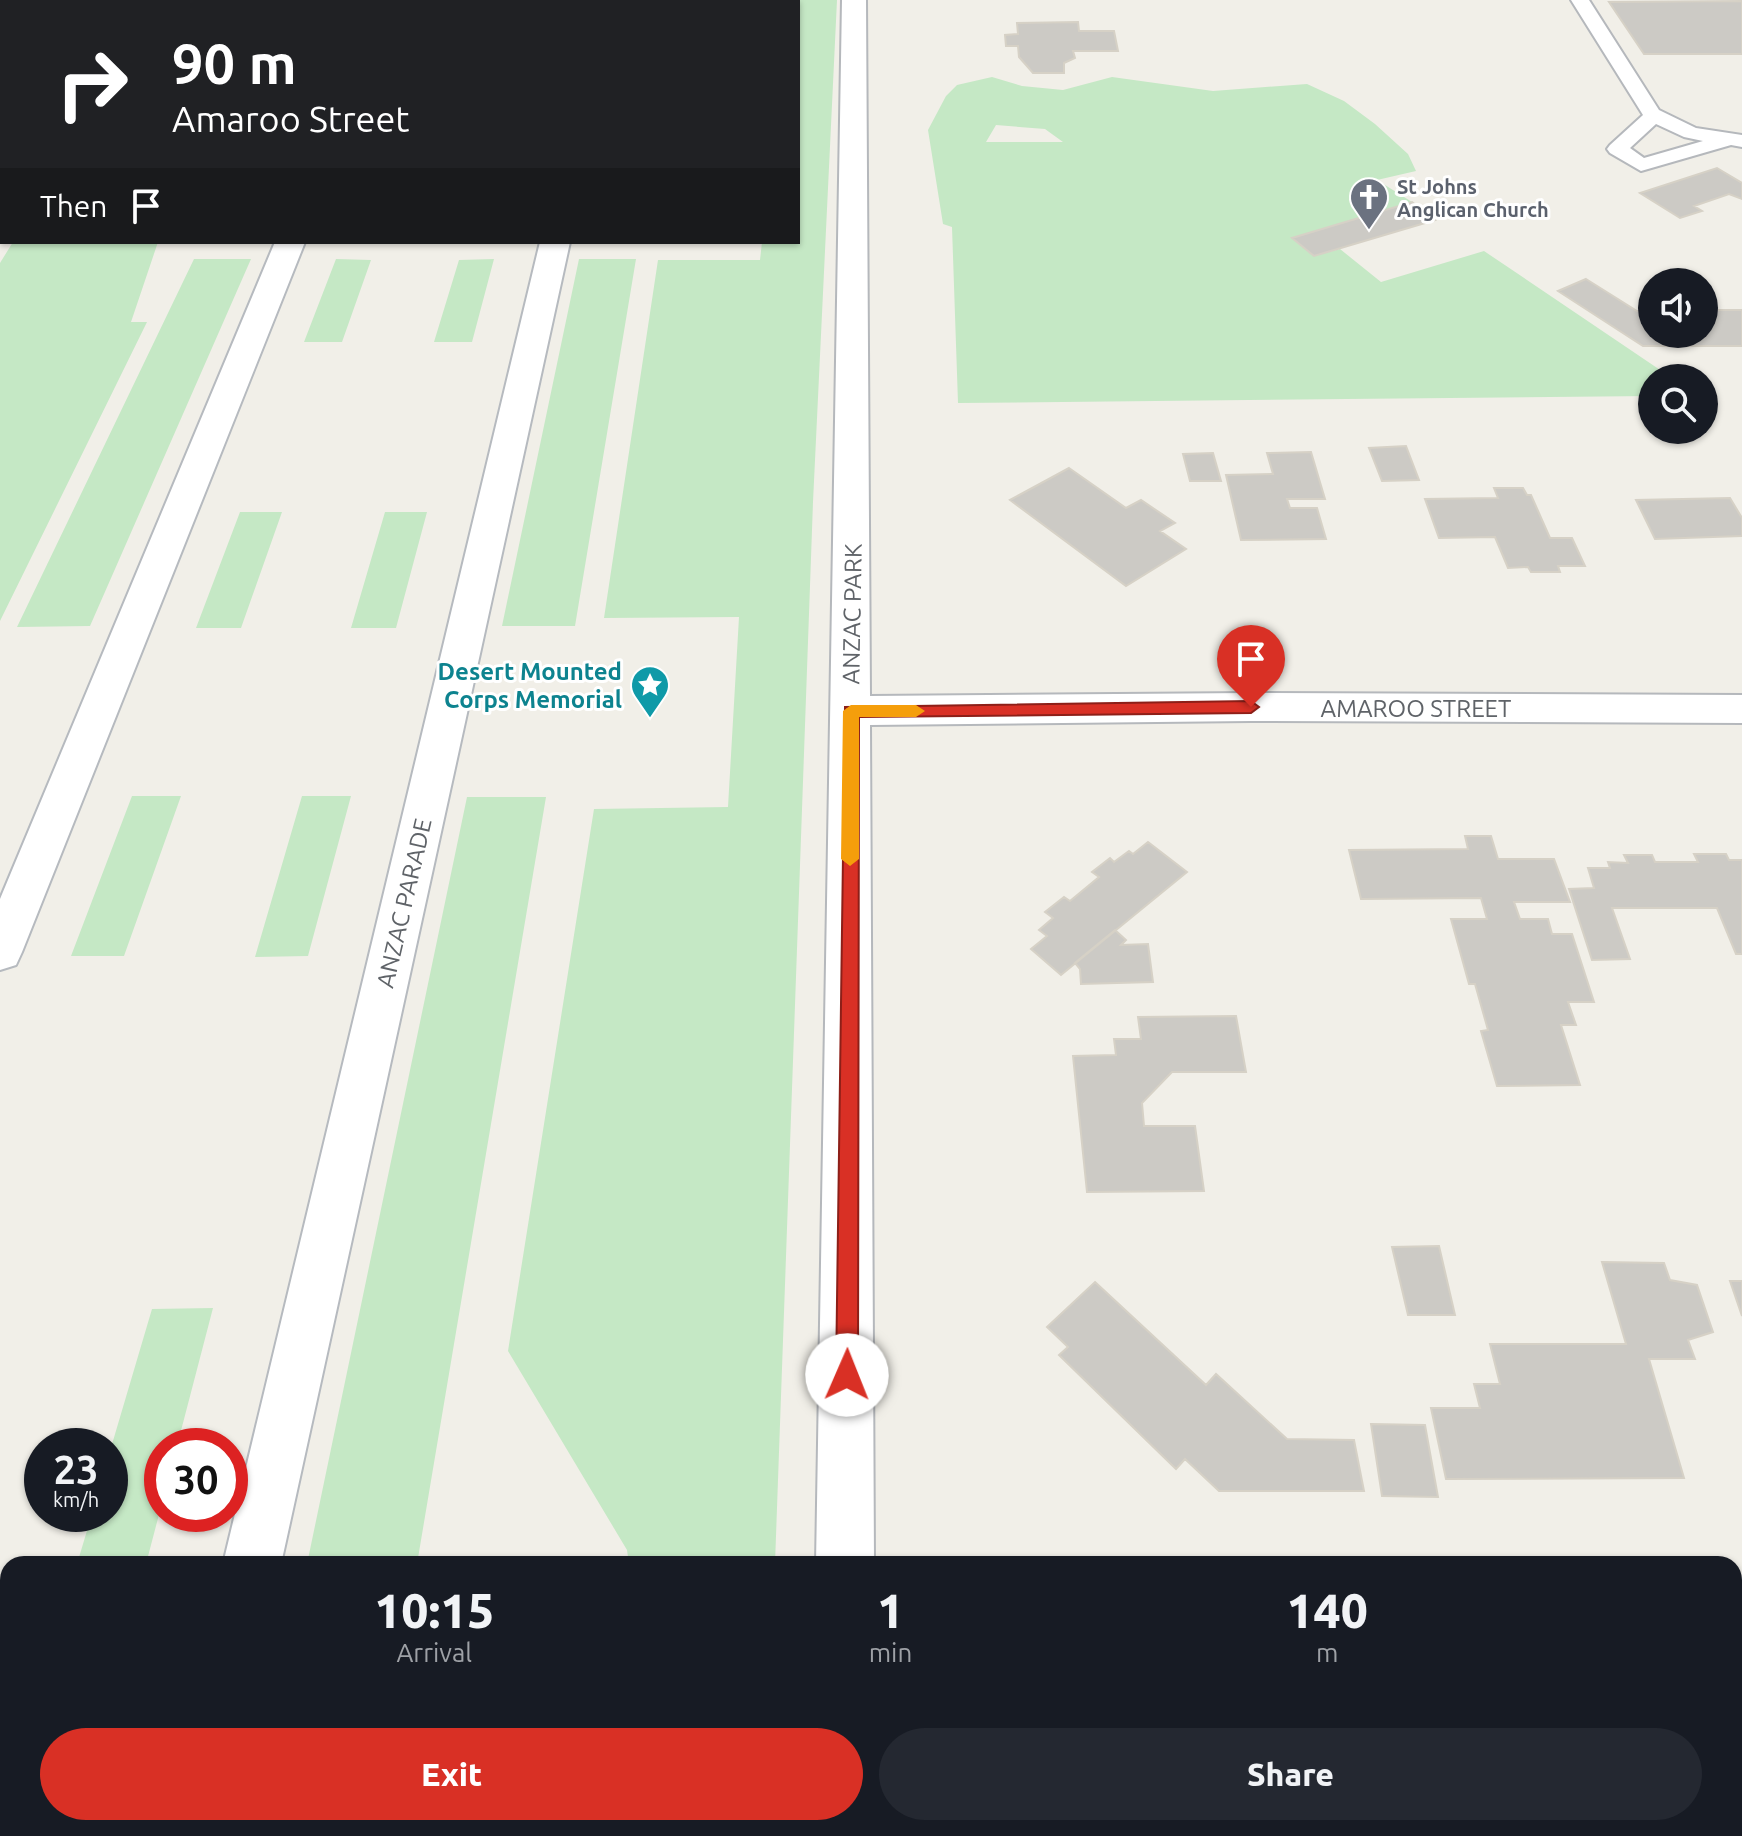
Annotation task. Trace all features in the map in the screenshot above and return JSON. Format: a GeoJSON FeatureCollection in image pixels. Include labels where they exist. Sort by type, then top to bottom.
{"type":"FeatureCollection","features":[{"type":"Feature","properties":{"kind":"street","name":"ANZAC PARK"},"geometry":{"type":"LineString","coordinates":[[845,1556],[854,0]]}},
{"type":"Feature","properties":{"kind":"street"},"geometry":{"type":"LineString","coordinates":[[0,952],[289,244]]}},
{"type":"Feature","properties":{"kind":"street","name":"ANZAC PARADE"},"geometry":{"type":"LineString","coordinates":[[254,1556],[555,244]]}},
{"type":"Feature","properties":{"kind":"street","name":"AMAROO STREET"},"geometry":{"type":"LineString","coordinates":[[851,711],[1251,707],[1742,709]]}},
{"type":"Feature","properties":{"kind":"lane"},"geometry":{"type":"LineString","coordinates":[[1580,0],[1640,101],[1653,116],[1684,131],[1735,140]]}},
{"type":"Feature","properties":{"kind":"lane"},"geometry":{"type":"LineString","coordinates":[[1653,116],[1617,149],[1641,165],[1735,140]]}},
{"type":"Feature","properties":{"kind":"green space"},"geometry":{"type":"Polygon","coordinates":[[[800,0],[837,0],[813,502],[775,1556],[628,1556],[508,1351],[594,809],[728,807],[739,617],[604,618],[658,260],[760,260],[762,244],[800,244],[800,0]]]}},
{"type":"Feature","properties":{"kind":"green space"},"geometry":{"type":"Polygon","coordinates":[[[992,77],[1022,86],[1063,90],[1112,77],[1213,91],[1307,84],[1344,101],[1375,124],[1408,154],[1416,171],[1377,180],[1412,202],[1293,238],[1314,256],[1340,249],[1381,282],[1484,251],[1651,364],[1638,364],[1638,396],[958,403],[952,227],[943,224],[928,130],[946,96],[957,85],[992,77]],[[996,125],[986,142],[1063,142],[1045,129],[996,125]]]}},
{"type":"Feature","properties":{"kind":"green space"},"geometry":{"type":"Polygon","coordinates":[[[12,244],[157,244],[131,322],[147,322],[0,621],[0,263],[12,244]]]}},
{"type":"Feature","properties":{"kind":"green space"},"geometry":{"type":"Polygon","coordinates":[[[194,259],[251,259],[90,626],[17,627],[194,259]]]}},
{"type":"Feature","properties":{"kind":"green space"},"geometry":{"type":"Polygon","coordinates":[[[336,259],[371,260],[342,342],[304,342],[336,259]]]}},
{"type":"Feature","properties":{"kind":"green space"},"geometry":{"type":"Polygon","coordinates":[[[494,259],[472,342],[434,342],[459,260],[494,259]]]}},
{"type":"Feature","properties":{"kind":"green space"},"geometry":{"type":"Polygon","coordinates":[[[579,259],[636,259],[575,626],[502,626],[579,259]]]}},
{"type":"Feature","properties":{"kind":"green space"},"geometry":{"type":"Polygon","coordinates":[[[240,512],[282,512],[241,628],[196,628],[240,512]]]}},
{"type":"Feature","properties":{"kind":"green space"},"geometry":{"type":"Polygon","coordinates":[[[385,512],[427,512],[396,628],[351,628],[385,512]]]}},
{"type":"Feature","properties":{"kind":"green space"},"geometry":{"type":"Polygon","coordinates":[[[132,796],[181,796],[124,956],[71,956],[132,796]]]}},
{"type":"Feature","properties":{"kind":"green space"},"geometry":{"type":"Polygon","coordinates":[[[302,796],[351,796],[308,956],[255,957],[302,796]]]}},
{"type":"Feature","properties":{"kind":"green space"},"geometry":{"type":"Polygon","coordinates":[[[467,797],[546,797],[418,1556],[309,1556],[467,797]]]}},
{"type":"Feature","properties":{"kind":"green space"},"geometry":{"type":"Polygon","coordinates":[[[213,1308],[182,1428],[144,1428],[144,1532],[154,1532],[148,1556],[79,1556],[87,1532],[128,1532],[128,1428],[117,1428],[152,1309],[213,1308]]]}},
{"type":"Feature","properties":{"kind":"building"},"geometry":{"type":"Polygon","coordinates":[[[1742,1],[1742,54],[1644,54],[1609,2],[1742,1]]]}},
{"type":"Feature","properties":{"kind":"building"},"geometry":{"type":"Polygon","coordinates":[[[1078,22],[1079,31],[1114,31],[1118,51],[1073,51],[1075,58],[1064,63],[1064,73],[1033,73],[1019,57],[1018,46],[1006,46],[1005,35],[1018,34],[1017,23],[1078,22]]]}},
{"type":"Feature","properties":{"kind":"building"},"geometry":{"type":"Polygon","coordinates":[[[1717,168],[1742,183],[1742,199],[1729,194],[1694,206],[1702,211],[1680,218],[1640,193],[1717,168]]]}},
{"type":"Feature","properties":{"kind":"building","name":"St Johns Anglican Church"},"geometry":{"type":"Polygon","coordinates":[[[1412,202],[1435,220],[1314,256],[1292,238],[1412,202]]]}},
{"type":"Feature","properties":{"kind":"building"},"geometry":{"type":"Polygon","coordinates":[[[1586,279],[1638,311],[1638,343],[1558,291],[1586,279]]]}},
{"type":"Feature","properties":{"kind":"building"},"geometry":{"type":"Polygon","coordinates":[[[1718,310],[1742,310],[1742,346],[1718,346],[1718,310]]]}},
{"type":"Feature","properties":{"kind":"building"},"geometry":{"type":"Polygon","coordinates":[[[1406,446],[1419,480],[1382,481],[1369,448],[1406,446]]]}},
{"type":"Feature","properties":{"kind":"building"},"geometry":{"type":"Polygon","coordinates":[[[1311,452],[1325,499],[1287,499],[1290,508],[1317,508],[1326,539],[1241,540],[1226,475],[1273,474],[1267,453],[1311,452]]]}},
{"type":"Feature","properties":{"kind":"building"},"geometry":{"type":"Polygon","coordinates":[[[1213,453],[1221,481],[1190,481],[1183,454],[1213,453]]]}},
{"type":"Feature","properties":{"kind":"building"},"geometry":{"type":"Polygon","coordinates":[[[1069,468],[1126,508],[1141,500],[1175,523],[1160,531],[1186,549],[1126,586],[1010,500],[1069,468]]]}},
{"type":"Feature","properties":{"kind":"building"},"geometry":{"type":"Polygon","coordinates":[[[1494,488],[1523,488],[1527,495],[1531,495],[1550,538],[1572,538],[1585,566],[1558,566],[1560,572],[1531,572],[1528,567],[1508,568],[1495,537],[1439,538],[1425,499],[1498,498],[1494,488]]]}},
{"type":"Feature","properties":{"kind":"building"},"geometry":{"type":"Polygon","coordinates":[[[1730,498],[1742,518],[1742,536],[1655,539],[1636,500],[1730,498]]]}},
{"type":"Feature","properties":{"kind":"building"},"geometry":{"type":"Polygon","coordinates":[[[1465,836],[1491,836],[1498,859],[1554,859],[1570,902],[1514,902],[1520,919],[1548,919],[1552,934],[1572,934],[1594,1002],[1568,1002],[1576,1025],[1561,1025],[1580,1085],[1497,1086],[1481,1031],[1488,1030],[1475,984],[1469,984],[1451,919],[1487,919],[1481,898],[1361,899],[1349,850],[1468,849],[1465,836]]]}},
{"type":"Feature","properties":{"kind":"building"},"geometry":{"type":"Polygon","coordinates":[[[1148,842],[1187,872],[1061,975],[1031,949],[1047,936],[1039,930],[1053,918],[1045,912],[1064,897],[1070,901],[1099,877],[1092,872],[1110,858],[1114,862],[1129,851],[1133,854],[1148,842]]]}},
{"type":"Feature","properties":{"kind":"building"},"geometry":{"type":"Polygon","coordinates":[[[1694,854],[1726,854],[1729,860],[1742,860],[1742,954],[1736,954],[1717,908],[1612,908],[1630,959],[1592,960],[1569,889],[1594,888],[1588,868],[1610,868],[1608,862],[1628,863],[1624,855],[1652,855],[1655,862],[1698,862],[1694,854]]]}},
{"type":"Feature","properties":{"kind":"building"},"geometry":{"type":"Polygon","coordinates":[[[1115,930],[1126,940],[1121,945],[1148,944],[1153,982],[1081,984],[1080,969],[1075,963],[1115,930]]]}},
{"type":"Feature","properties":{"kind":"building"},"geometry":{"type":"Polygon","coordinates":[[[1236,1016],[1246,1072],[1172,1072],[1142,1103],[1144,1126],[1195,1126],[1204,1191],[1087,1192],[1073,1056],[1116,1055],[1114,1039],[1141,1039],[1138,1017],[1236,1016]]]}},
{"type":"Feature","properties":{"kind":"building"},"geometry":{"type":"Polygon","coordinates":[[[1439,1246],[1455,1315],[1408,1315],[1392,1247],[1439,1246]]]}},
{"type":"Feature","properties":{"kind":"building"},"geometry":{"type":"Polygon","coordinates":[[[1602,1262],[1664,1263],[1670,1280],[1697,1285],[1713,1332],[1688,1340],[1695,1359],[1649,1359],[1684,1478],[1446,1479],[1431,1408],[1480,1408],[1474,1384],[1500,1384],[1490,1344],[1626,1344],[1602,1262]]]}},
{"type":"Feature","properties":{"kind":"building"},"geometry":{"type":"Polygon","coordinates":[[[1730,1281],[1742,1281],[1742,1316],[1730,1281]]]}},
{"type":"Feature","properties":{"kind":"building"},"geometry":{"type":"Polygon","coordinates":[[[1095,1282],[1206,1385],[1216,1374],[1287,1439],[1354,1440],[1364,1491],[1219,1491],[1185,1459],[1176,1469],[1059,1355],[1068,1347],[1047,1327],[1095,1282]]]}},
{"type":"Feature","properties":{"kind":"building"},"geometry":{"type":"Polygon","coordinates":[[[1371,1424],[1425,1425],[1438,1497],[1382,1496],[1371,1424]]]}},
{"type":"Feature","properties":{"kind":"slow traffic"},"geometry":{"type":"LineString","coordinates":[[850,859],[851,711],[916,711]]}},
{"type":"Feature","properties":{"kind":"place","name":"St Johns Anglican Church"},"geometry":{"type":"Point","coordinates":[1369,231]}},
{"type":"Feature","properties":{"kind":"place","name":"Desert Mounted Corps Memorial"},"geometry":{"type":"Point","coordinates":[650,719]}},
{"type":"Feature","properties":{"kind":"route"},"geometry":{"type":"LineString","coordinates":[[847,1375],[851,711],[1251,707]]}}]}
